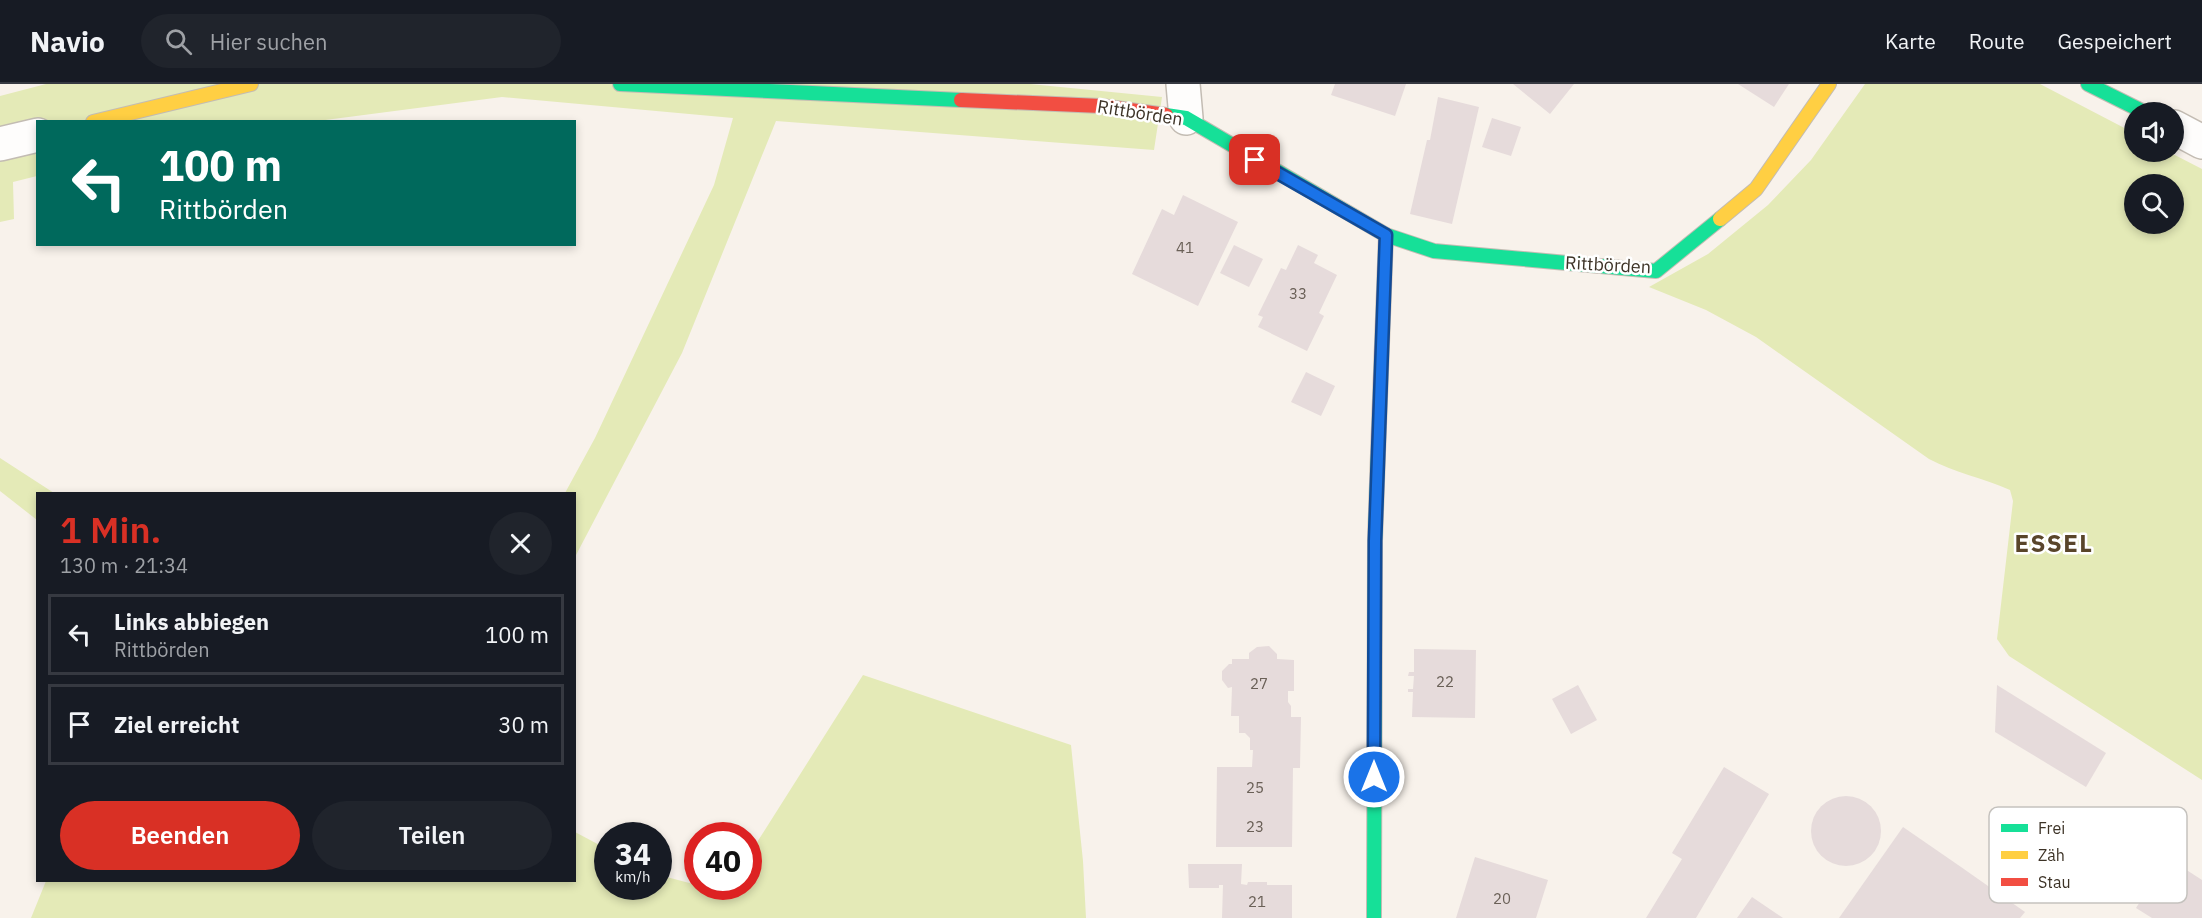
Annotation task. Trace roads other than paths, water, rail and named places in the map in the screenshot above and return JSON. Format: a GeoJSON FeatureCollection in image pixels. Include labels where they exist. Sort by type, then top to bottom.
{"type":"FeatureCollection","features":[{"type":"Feature","properties":{"kind":"street"},"geometry":{"type":"LineString","coordinates":[[101,120],[251,84]]}},
{"type":"Feature","properties":{"kind":"street","name":"Rittbörden"},"geometry":{"type":"LineString","coordinates":[[620,84],[1101,106],[1186,118],[1386,235],[1434,251],[1656,271],[1756,189],[1829,84]]}},
{"type":"Feature","properties":{"kind":"street"},"geometry":{"type":"LineString","coordinates":[[1183,84],[1186,118]]}},
{"type":"Feature","properties":{"kind":"street"},"geometry":{"type":"LineString","coordinates":[[2088,84],[2124,102]]}},
{"type":"Feature","properties":{"kind":"street"},"geometry":{"type":"LineString","coordinates":[[2184,133],[2202,142]]}},
{"type":"Feature","properties":{"kind":"street"},"geometry":{"type":"LineString","coordinates":[[0,144],[36,135]]}},
{"type":"Feature","properties":{"kind":"street"},"geometry":{"type":"LineString","coordinates":[[1374,918],[1375,541],[1386,235]]}},
{"type":"Feature","properties":{"kind":"district","name":"ESSEL"},"geometry":{"type":"Point","coordinates":[2054,544]}}]}
